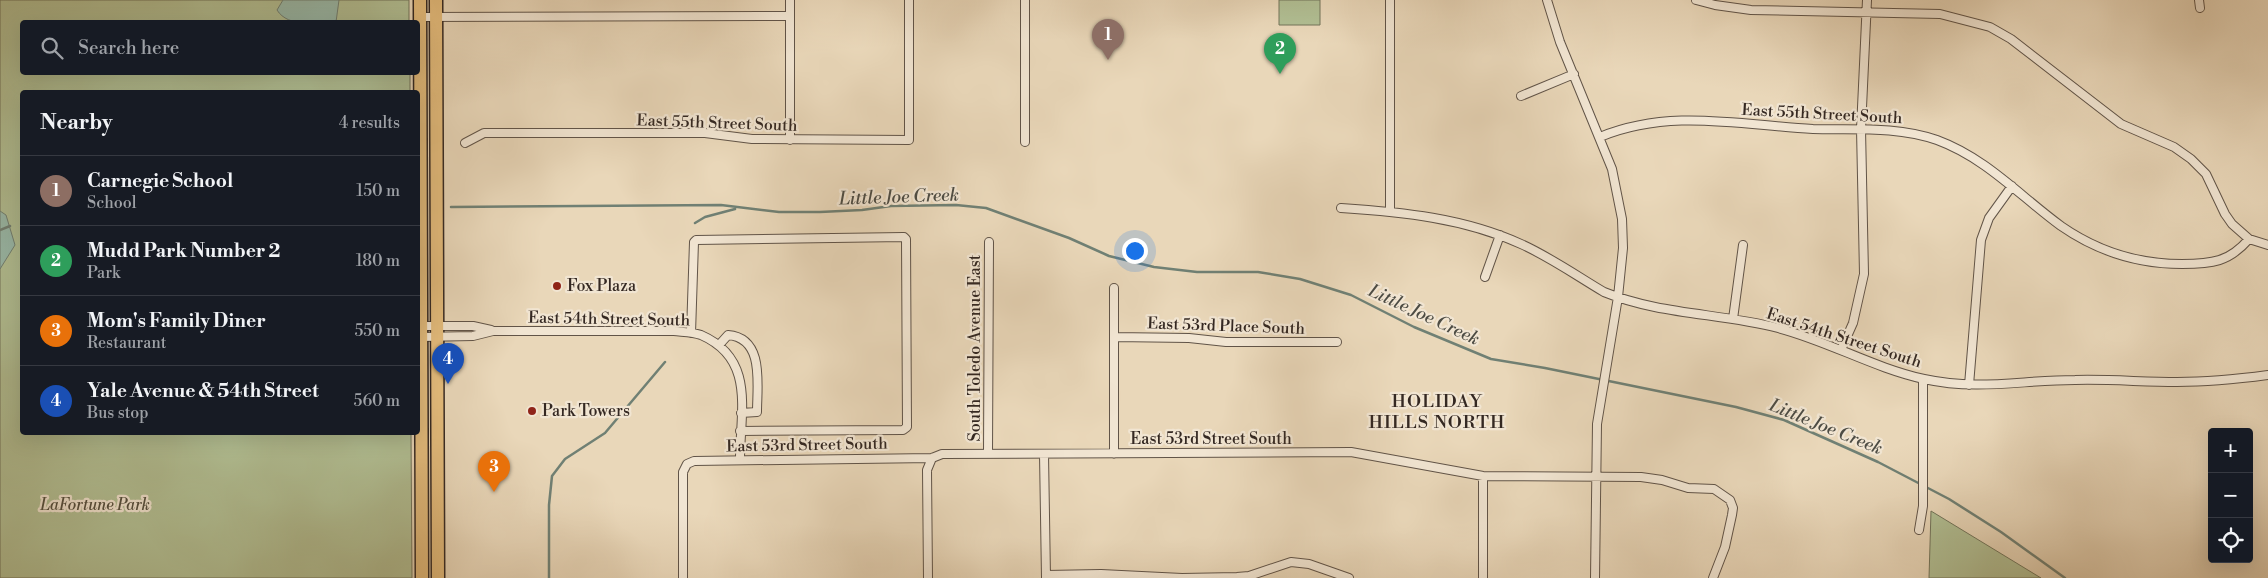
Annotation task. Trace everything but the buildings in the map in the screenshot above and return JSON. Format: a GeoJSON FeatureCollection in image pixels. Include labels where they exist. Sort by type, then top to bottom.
{"type":"FeatureCollection","features":[{"type":"Feature","properties":{"kind":"main road"},"geometry":{"type":"LineString","coordinates":[[420,0],[422,578]]}},
{"type":"Feature","properties":{"kind":"main road"},"geometry":{"type":"LineString","coordinates":[[436,0],[438,578]]}},
{"type":"Feature","properties":{"kind":"street"},"geometry":{"type":"LineString","coordinates":[[790,0],[790,140]]}},
{"type":"Feature","properties":{"kind":"street","name":"East 55th Street South"},"geometry":{"type":"LineString","coordinates":[[465,142],[484,133],[705,133],[752,139],[909,140],[909,0]]}},
{"type":"Feature","properties":{"kind":"street"},"geometry":{"type":"LineString","coordinates":[[1025,0],[1025,142]]}},
{"type":"Feature","properties":{"kind":"street"},"geometry":{"type":"LineString","coordinates":[[1390,0],[1390,211]]}},
{"type":"Feature","properties":{"kind":"street"},"geometry":{"type":"LineString","coordinates":[[1548,0],[1560,42],[1612,169],[1622,219],[1623,248],[1618,297],[1598,424],[1595,578]]}},
{"type":"Feature","properties":{"kind":"street"},"geometry":{"type":"LineString","coordinates":[[1696,0],[1715,5],[1751,10],[1940,14],[1990,27],[2012,39],[2121,124],[2174,147],[2191,159],[2206,174],[2225,214],[2232,224],[2249,238],[2268,245]]}},
{"type":"Feature","properties":{"kind":"street"},"geometry":{"type":"LineString","coordinates":[[1841,350],[1853,323],[1864,274],[1861,129],[1867,0]]}},
{"type":"Feature","properties":{"kind":"street"},"geometry":{"type":"LineString","coordinates":[[420,17],[790,16]]}},
{"type":"Feature","properties":{"kind":"street"},"geometry":{"type":"LineString","coordinates":[[1521,96],[1574,74]]}},
{"type":"Feature","properties":{"kind":"street","name":"East 55th Street South"},"geometry":{"type":"LineString","coordinates":[[1600,137],[1639,125],[1663,120],[1686,119],[1779,127],[1900,132],[1938,141],[1983,163],[2075,234],[2110,252],[2139,260],[2170,264],[2219,261],[2234,254],[2249,238]]}},
{"type":"Feature","properties":{"kind":"street"},"geometry":{"type":"LineString","coordinates":[[1968,385],[1981,240],[1989,218],[2012,186]]}},
{"type":"Feature","properties":{"kind":"street","name":"East 54th Street South"},"geometry":{"type":"LineString","coordinates":[[1341,208],[1390,211],[1462,223],[1522,245],[1604,292],[1618,297],[1661,308],[1778,328],[1880,366],[1923,379],[1968,385],[2001,386],[2074,380],[2193,382],[2268,375]]}},
{"type":"Feature","properties":{"kind":"street"},"geometry":{"type":"LineString","coordinates":[[1486,277],[1500,236]]}},
{"type":"Feature","properties":{"kind":"street"},"geometry":{"type":"LineString","coordinates":[[691,333],[693,248],[696,240],[904,237],[906,239],[907,427],[902,430],[740,431]]}},
{"type":"Feature","properties":{"kind":"street","name":"South Toledo Avenue East"},"geometry":{"type":"LineString","coordinates":[[988,454],[990,242]]}},
{"type":"Feature","properties":{"kind":"street"},"geometry":{"type":"LineString","coordinates":[[1733,319],[1743,245]]}},
{"type":"Feature","properties":{"kind":"street"},"geometry":{"type":"LineString","coordinates":[[1114,288],[1114,454]]}},
{"type":"Feature","properties":{"kind":"street","name":"East 54th Street South"},"geometry":{"type":"LineString","coordinates":[[421,332],[437,331],[473,336],[493,331],[674,331],[699,334],[719,345],[734,362],[741,378],[740,460]]}},
{"type":"Feature","properties":{"kind":"street"},"geometry":{"type":"LineString","coordinates":[[719,345],[728,335],[737,336],[748,344],[755,353],[757,365],[757,412],[741,413]]}},
{"type":"Feature","properties":{"kind":"street","name":"East 53rd Place South"},"geometry":{"type":"LineString","coordinates":[[1114,337],[1189,338],[1226,342],[1337,342]]}},
{"type":"Feature","properties":{"kind":"street"},"geometry":{"type":"LineString","coordinates":[[1919,530],[1923,506],[1923,379]]}},
{"type":"Feature","properties":{"kind":"street","name":"East 53rd Street South"},"geometry":{"type":"LineString","coordinates":[[683,578],[684,472],[687,464],[694,460],[932,458],[942,454],[1351,452],[1483,476],[1653,478],[1688,488],[1714,489],[1730,500],[1733,508],[1725,547],[1713,578]]}},
{"type":"Feature","properties":{"kind":"street"},"geometry":{"type":"LineString","coordinates":[[1044,454],[1046,577],[1101,574],[1182,578],[1237,578],[1292,562],[1309,564],[1349,578]]}},
{"type":"Feature","properties":{"kind":"street"},"geometry":{"type":"LineString","coordinates":[[928,578],[927,470],[932,458]]}},
{"type":"Feature","properties":{"kind":"street"},"geometry":{"type":"LineString","coordinates":[[1483,476],[1483,578]]}},
{"type":"Feature","properties":{"kind":"green space","name":"LaFortune Park"},"geometry":{"type":"Polygon","coordinates":[[[0,0],[409,0],[409,20],[20,20],[20,75],[410,75],[410,90],[20,90],[20,435],[411,435],[412,578],[0,578],[0,0]]]}},
{"type":"Feature","properties":{"kind":"green space"},"geometry":{"type":"Polygon","coordinates":[[[1279,0],[1320,0],[1320,25],[1279,25],[1279,0]]]}},
{"type":"Feature","properties":{"kind":"green space"},"geometry":{"type":"Polygon","coordinates":[[[1931,511],[2041,578],[1929,578],[1931,511]]]}},
{"type":"Feature","properties":{"kind":"shaded area"},"geometry":{"type":"Polygon","coordinates":[[[283,0],[339,0],[336,20],[288,20],[277,10],[283,0]]]}},
{"type":"Feature","properties":{"kind":"shaded area"},"geometry":{"type":"Polygon","coordinates":[[[0,211],[6,215],[15,245],[0,269],[0,211]]]}},
{"type":"Feature","properties":{"kind":"waterway","name":"Little Joe Creek"},"geometry":{"type":"LineString","coordinates":[[451,207],[721,205],[779,212],[820,212],[862,210],[891,206],[956,205],[986,208],[1069,238],[1109,256],[1154,267],[1197,272],[1258,272],[1300,279],[1351,295],[1414,327],[1491,359],[1545,368],[1736,407],[1784,420],[1878,462],[1949,499],[2001,532],[2065,578]]}},
{"type":"Feature","properties":{"kind":"waterway","name":"Little Joe Creek"},"geometry":{"type":"LineString","coordinates":[[695,223],[705,217],[735,209]]}},
{"type":"Feature","properties":{"kind":"waterway","name":"Little Joe Creek"},"geometry":{"type":"LineString","coordinates":[[0,230],[10,226]]}},
{"type":"Feature","properties":{"kind":"waterway","name":"Little Joe Creek"},"geometry":{"type":"LineString","coordinates":[[549,578],[549,505],[552,476],[565,459],[605,433],[665,362]]}},
{"type":"Feature","properties":{"kind":"place","name":"Carnegie School"},"geometry":{"type":"Point","coordinates":[1108,60]}},
{"type":"Feature","properties":{"kind":"place","name":"Mudd Park Number 2"},"geometry":{"type":"Point","coordinates":[1280,74]}},
{"type":"Feature","properties":{"kind":"place","name":"Fox Plaza"},"geometry":{"type":"Point","coordinates":[557,286]}},
{"type":"Feature","properties":{"kind":"place","name":"Yale Avenue & 54th Street"},"geometry":{"type":"Point","coordinates":[448,384]}},
{"type":"Feature","properties":{"kind":"place","name":"Park Towers"},"geometry":{"type":"Point","coordinates":[532,411]}},
{"type":"Feature","properties":{"kind":"place","name":"Mom's Family Diner"},"geometry":{"type":"Point","coordinates":[494,492]}},
{"type":"Feature","properties":{"kind":"district","name":"HOLIDAY HILLS NORTH"},"geometry":{"type":"Point","coordinates":[1437,411]}}]}
